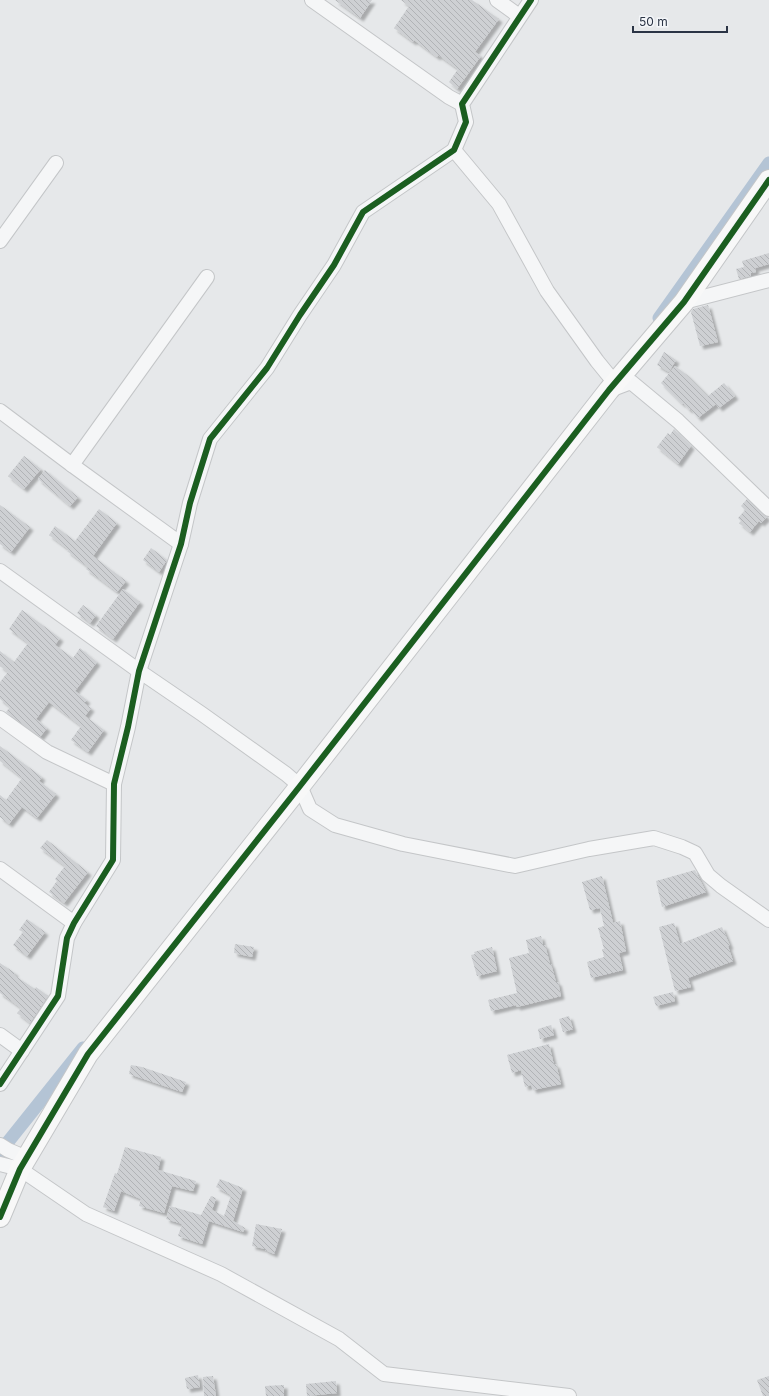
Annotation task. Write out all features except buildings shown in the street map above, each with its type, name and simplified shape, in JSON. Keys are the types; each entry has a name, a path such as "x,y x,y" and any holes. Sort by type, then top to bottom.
{"street":[{"path":"312,0 449,97 462,104"},
{"path":"497,0 519,16"},
{"path":"0,1084 58,996 67,938 74,923 114,860 114,784 128,727 139,671 181,544 190,503 210,439 267,368 300,315 334,265 363,212 454,150 466,122 462,104 531,0"},
{"path":"454,150 499,204 547,291 597,361 609,383"},
{"path":"0,241 56,163"},
{"path":"0,1218 23,1163 88,1054 293,780 609,383 684,302 769,180"},
{"path":"72,465 208,277"},
{"path":"684,302 769,280"},
{"path":"609,383 632,382 678,421 769,509"},
{"path":"0,411 181,544"},
{"path":"0,571 293,780 310,809 335,825 403,844 515,866 589,849 654,838 664,840 694,853 708,875 769,920"},
{"path":"0,718 47,752 114,784"},
{"path":"0,869 74,923"},
{"path":"0,1035 22,1051"},
{"path":"4,1148 86,1214 221,1274 339,1339 384,1374 569,1396"},
{"path":"0,1164 23,1163"}],"waterway":[{"path":"659,318 769,163"},
{"path":"0,1152 83,1048"}],"cycle path":[{"path":"0,1084 58,996 67,938 74,923 113,860 114,784 128,727 139,671 181,544 190,503 210,439 267,368 300,315 334,265 363,212 454,150 466,122 462,104 531,0"},
{"path":"0,1217 20,1169 88,1054 300,786 609,390 684,302 769,180"}]}
